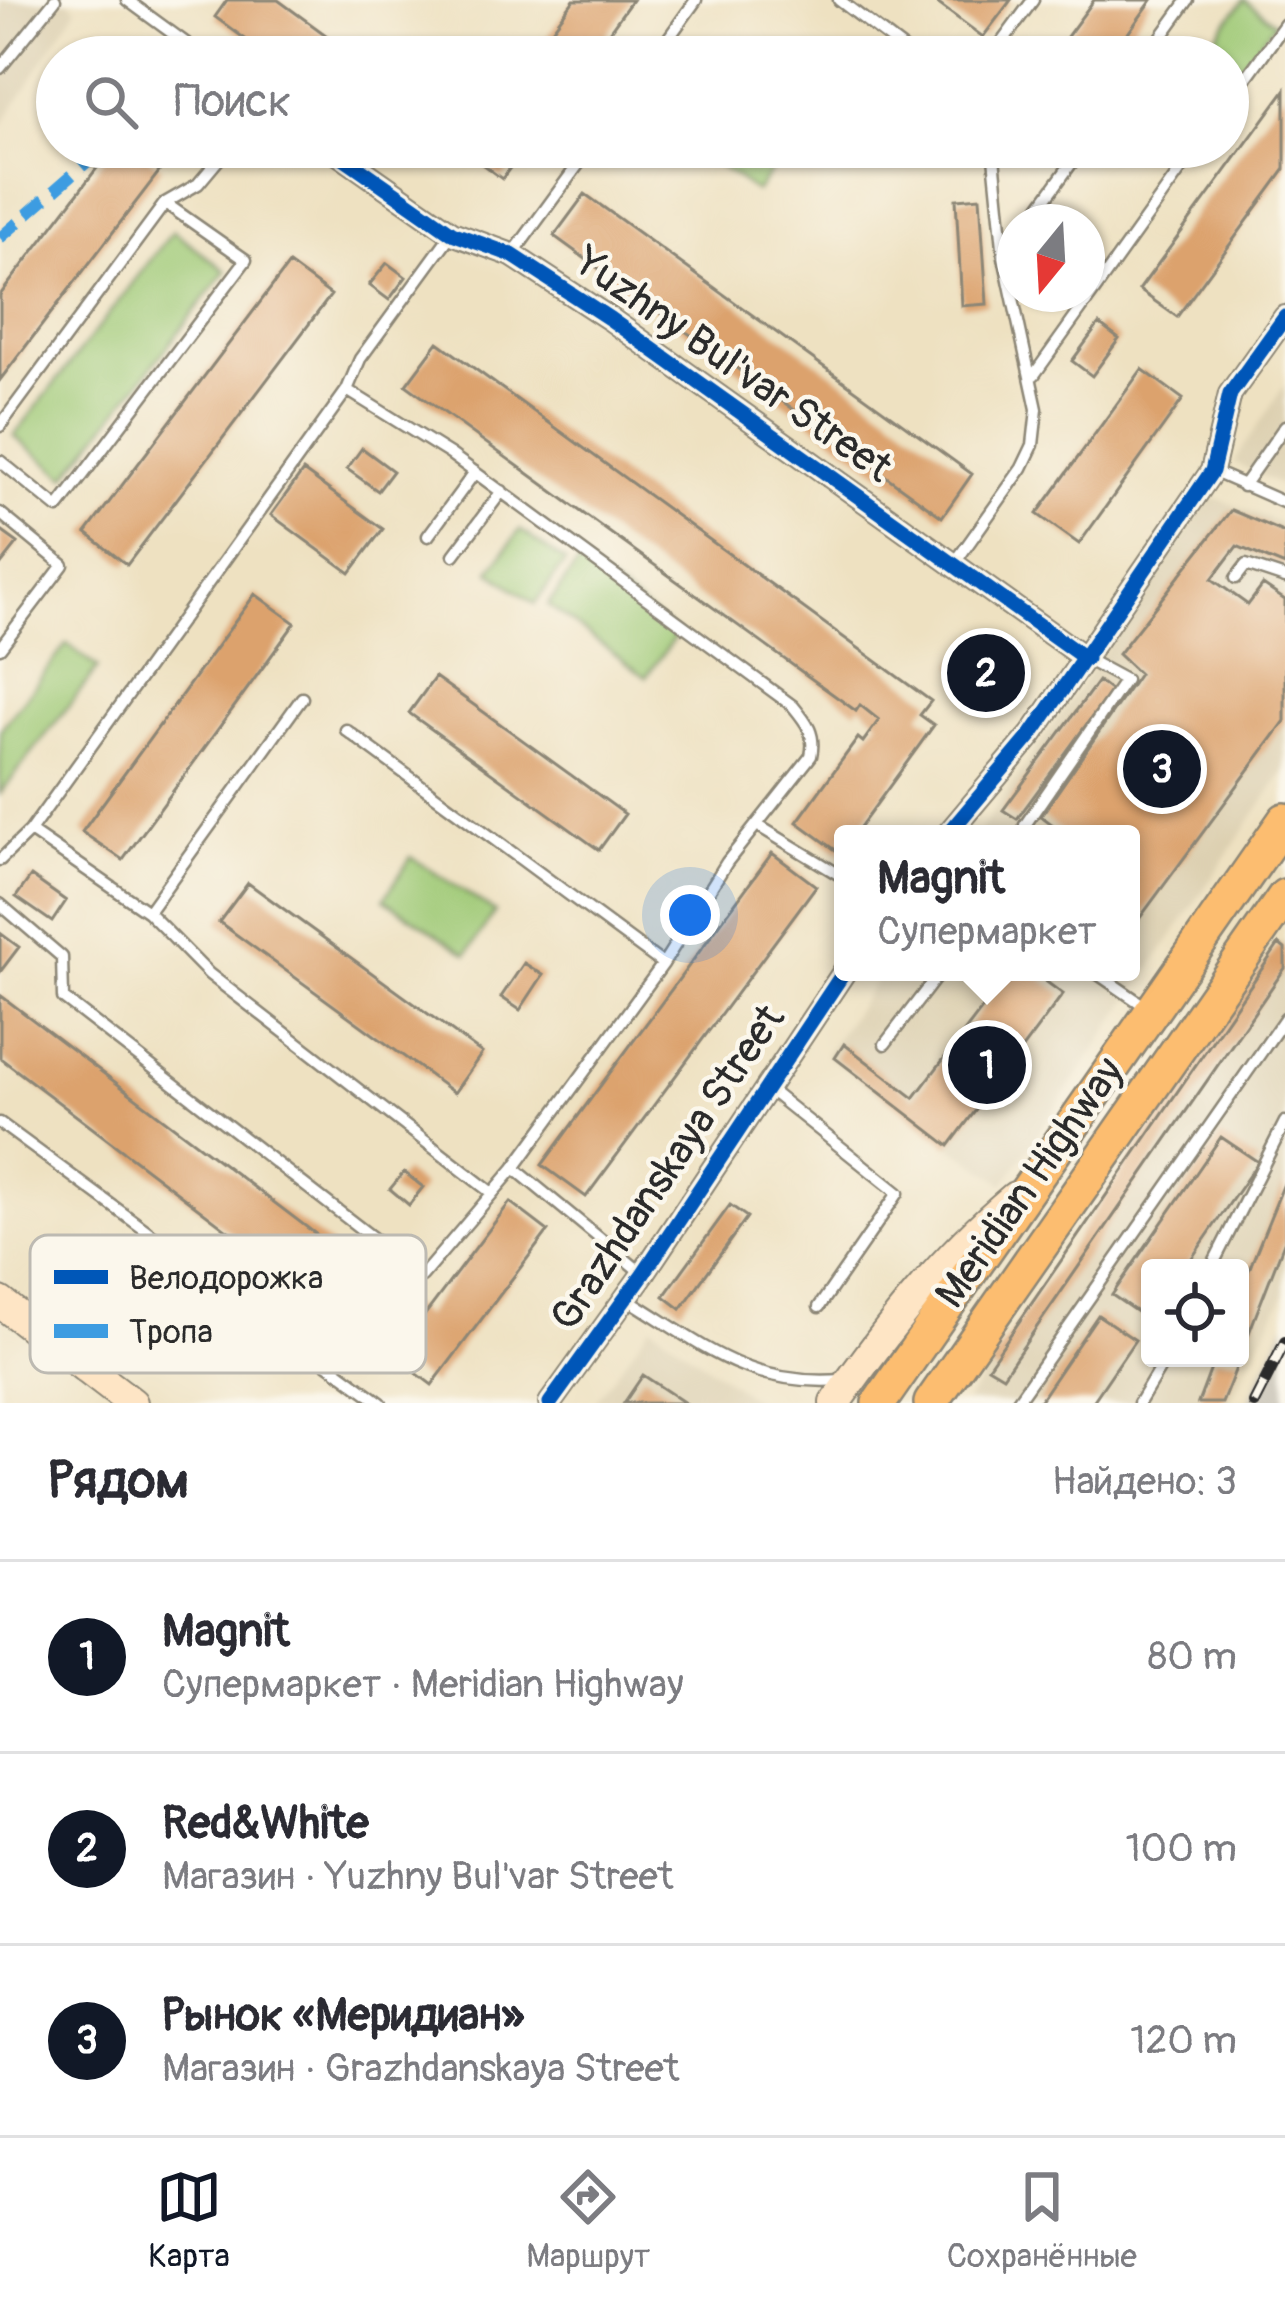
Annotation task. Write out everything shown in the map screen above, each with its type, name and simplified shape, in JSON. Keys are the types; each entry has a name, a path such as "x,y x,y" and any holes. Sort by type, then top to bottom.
{"main road":[{"name":"Meridian Highway","path":"879,1403 1285,820"},
{"name":"Meridian Highway","path":"931,1403 1285,896"}],"street":[{"name":"Yuzhny Bul'var Street","path":"358,168 452,233 512,256 610,319 1086,658"},
{"path":"955,825 1086,658 1212,471 1230,394 1285,317"},
{"name":"Grazhdanskaya Street","path":"550,1403 643,1274 838,981"},
{"path":"843,1391 965,1239 1029,1186"},
{"path":"0,1302 30,1325"},
{"path":"93,1373 132,1403"}],"lane":[{"path":"2,62 55,0"},
{"path":"127,0 176,36"},
{"path":"670,36 695,0"},
{"path":"839,0 886,36"},
{"path":"1006,36 1033,0"},
{"path":"1162,36 1187,0"},
{"path":"1249,75 1285,24"},
{"path":"0,426 165,203 198,184 211,168"},
{"path":"512,256 576,168"},
{"path":"995,168 999,204"},
{"path":"1042,204 1068,168"},
{"path":"1034,375 1182,168"},
{"path":"0,461 58,508 246,260 165,203"},
{"path":"0,860 30,830 347,389 360,359 452,233"},
{"path":"954,564 1033,446 1034,375 1018,312"},
{"path":"347,389 502,491 793,706 809,725 814,742 811,757 757,825 663,964 514,1168 426,1271"},
{"path":"1243,486 1285,426"},
{"path":"1212,471 1285,503"},
{"path":"428,536 475,472"},
{"path":"454,556 502,491"},
{"path":"0,512 63,565 0,648"},
{"path":"1236,578 1246,565 1285,578"},
{"path":"1025,825 1125,680 1086,658"},
{"path":"148,913 302,698"},
{"path":"346,730 663,964"},
{"path":"757,825 834,872"},
{"path":"30,830 148,913 209,974 492,1193"},
{"path":"0,904 62,957 63,998 369,1235"},
{"path":"885,1044 933,981"},
{"path":"1108,981 1152,1011"},
{"path":"1016,1403 1285,1018"},
{"path":"767,1088 898,1192 819,1307"},
{"path":"1216,1259 1285,1122"},
{"path":"0,1123 152,1235"},
{"path":"514,1168 643,1274"},
{"path":"626,1298 750,1373 843,1391"},
{"path":"1139,1403 1161,1367"},
{"path":"340,1373 381,1403"}],"shaded area":[{"path":"0,0 67,0 77,8 59,36 36,36 36,72 0,128"},
{"path":"1285,384 1285,488 1234,462"},
{"path":"1211,496 1285,525 1285,770 1004,1184 825,1055 876,981 1140,981 1140,825 984,825"},
{"path":"1285,938 1285,1293 1249,1364 1249,1259 1141,1259 1141,1367 1247,1367 1229,1403 965,1403"},
{"path":"1285,1323 1285,1403 1247,1403"},
{"path":"651,1325 759,1403 594,1403"}],"green space":[{"path":"1244,0 1275,23 1249,57 1249,36 1216,36"},
{"path":"722,168 773,168 756,192"},
{"path":"173,231 226,271 66,477 14,436"},
{"path":"520,530 565,562 535,604 490,571"},
{"path":"580,561 678,633 646,677 548,605"},
{"path":"67,644 98,668 0,794 0,730"},
{"path":"411,857 495,912 467,954 384,899"}],"building":[{"path":"227,0 278,0 327,36 241,36 215,17"},
{"path":"574,0 632,0 606,36 547,36"},
{"path":"933,0 1011,0 982,36"},
{"path":"1094,0 1152,0 1126,36 1067,36"},
{"path":"1285,90 1285,169 1177,317 1139,290 1228,168 1249,168 1249,139"},
{"path":"97,168 162,168 0,380 0,295"},
{"path":"487,168 510,168 502,179"},
{"path":"585,194 972,474 942,517 554,236"},
{"path":"980,197 987,304 962,306 956,199"},
{"path":"387,263 406,277 389,300 369,285"},
{"path":"289,264 331,295 127,565 86,533"},
{"path":"1099,324 1119,339 1092,376 1072,361"},
{"path":"438,342 931,701 920,715 934,725 862,825 834,825 834,849 797,822 858,738 863,742 879,720 860,705 856,711 406,385"},
{"path":"1142,369 1183,399 1079,544 1037,514"},
{"path":"362,448 393,471 378,491 347,469"},
{"path":"303,471 383,529 350,573 271,515"},
{"path":"1231,510 1285,533 1285,566 1237,546 1212,579 1248,605 1263,585 1285,600 1285,721 1140,918 1140,825 1053,825 1041,816 1139,674 1118,654"},
{"path":"0,530 18,543 0,566"},
{"path":"255,594 295,623 123,860 82,832"},
{"path":"975,635 1010,662 1012,670 996,692 988,693 953,665"},
{"path":"435,677 625,814 599,850 409,713"},
{"path":"1098,681 1111,691 1017,819 1003,810"},
{"path":"772,853 816,886 586,1197 542,1165"},
{"path":"31,876 66,901 52,922 16,897"},
{"path":"248,883 482,1053 454,1093 219,922"},
{"path":"0,933 19,947 0,972"},
{"path":"1279,944 1285,949 1285,968 1003,1376 988,1367"},
{"path":"524,963 543,975 520,1010 501,997"},
{"path":"1003,981 1045,981 1063,994 949,1146 835,1058 844,1044 914,1098"},
{"path":"0,995 317,1235 234,1235 0,1058"},
{"path":"1221,1137 1258,1162 1191,1259 1141,1259 1141,1315 1112,1295"},
{"path":"404,1172 423,1187 409,1205 390,1189"},
{"path":"1285,1181 1285,1240 1249,1333 1249,1270"},
{"path":"510,1202 548,1231 432,1385 416,1373 426,1373 426,1313"},
{"path":"730,1205 747,1217 681,1309 664,1296"},
{"path":"1098,1315 1135,1340 1092,1403 1038,1403"},
{"path":"1212,1367 1236,1367 1222,1403 1198,1403"},
{"path":"643,1375 685,1403 624,1403"}],"railway":[{"path":"1254,1403 1285,1342"}],"marked path":[{"path":"0,238 80,168"}],"cycle path":[{"path":"359,168 452,233 512,255 610,319 1086,659"},
{"path":"956,825 1032,734 1212,471 1230,394 1285,317"},
{"path":"550,1403 643,1274 838,981"}],"place":[{"name":"Red&White","path":"986,673"},
{"name":"Рынок «Меридиан»","path":"1162,769"},
{"name":"Magnit","path":"987,1065"}]}
